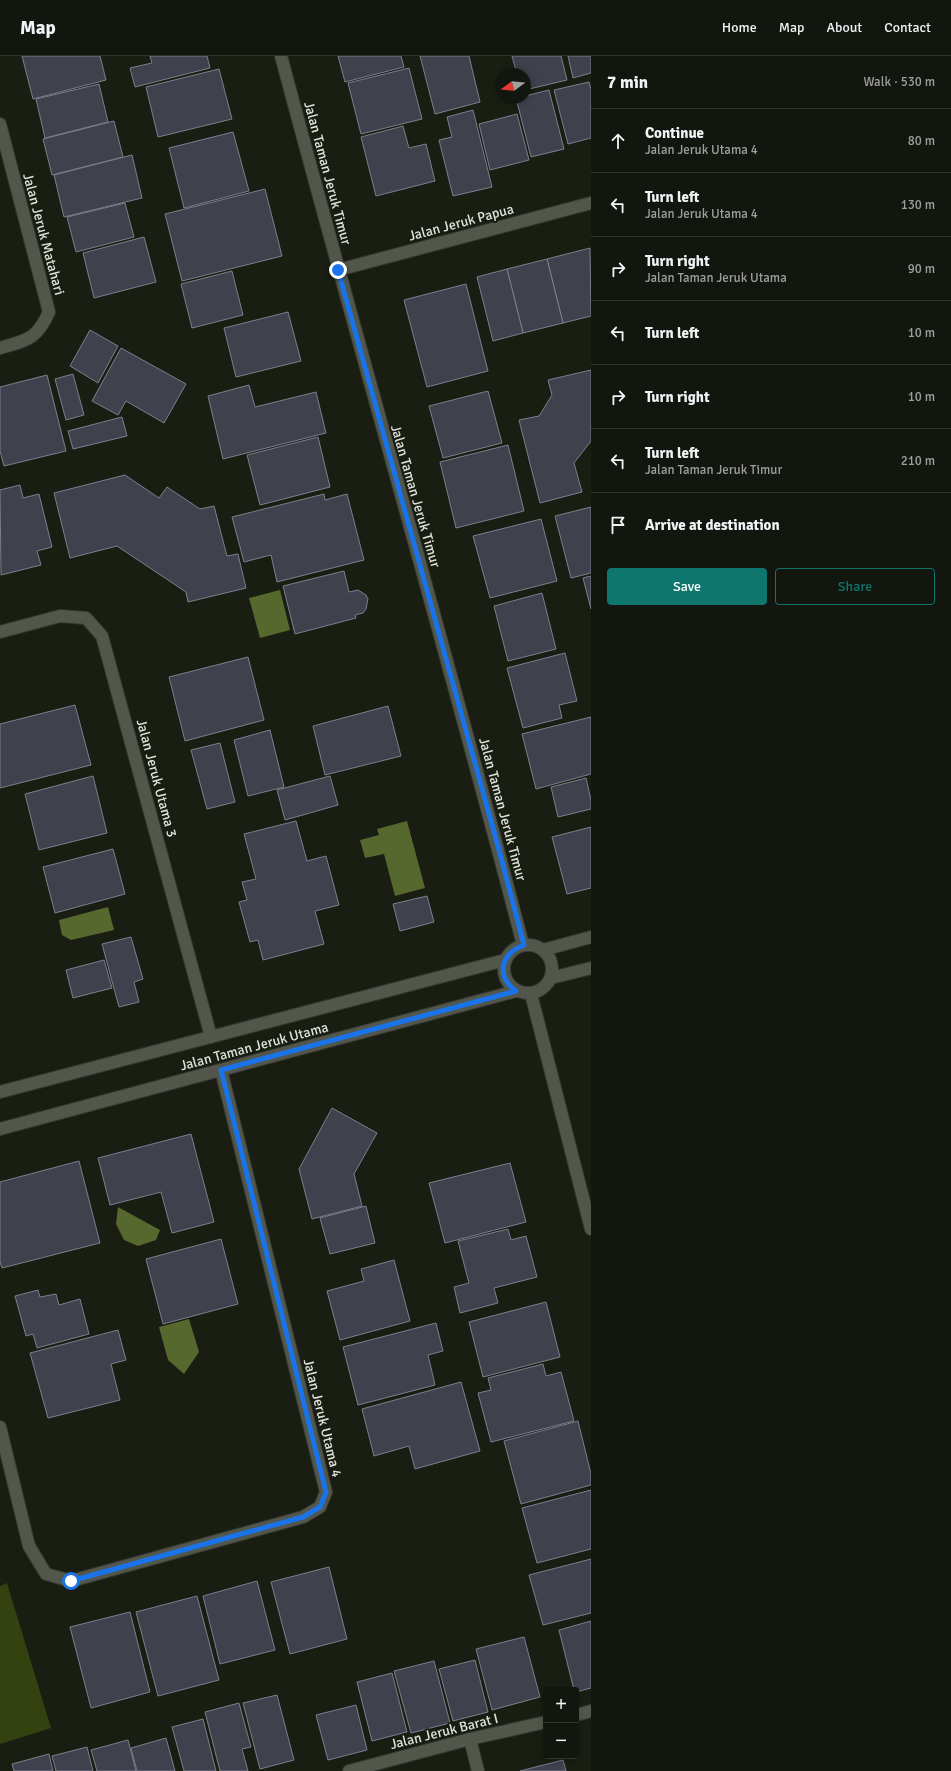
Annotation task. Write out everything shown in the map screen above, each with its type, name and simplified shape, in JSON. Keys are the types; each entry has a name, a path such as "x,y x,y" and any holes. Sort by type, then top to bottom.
{"street":[{"name":"Jalan Taman Jeruk Timur","path":"281,56 338,270 498,846 524,945"},
{"name":"Jalan Jeruk Matahari","path":"0,124 49,312 42,328 26,340 0,348"},
{"name":"Jalan Jeruk Papua","path":"338,270 591,203"},
{"name":"Jalan Jeruk Utama 3","path":"0,632 60,616 86,618 102,636 211,1037"},
{"path":"543,950 591,937"},
{"path":"524,945 534,945 543,950 550,958 552,968 551,978 546,986 531,994 516,991 509,986 503,969 505,960 509,953 524,945"},
{"name":"Jalan Taman Jeruk Utama","path":"0,1092 505,960"},
{"path":"551,978 591,968"},
{"name":"Jalan Taman Jeruk Utama","path":"0,1129 516,991"},
{"path":"531,994 591,1228"},
{"name":"Jalan Jeruk Utama 4","path":"0,1427 29,1546 46,1574 71,1581 303,1517 320,1507 326,1492 221,1070"},
{"path":"579,1714 591,1711"},
{"name":"Jalan Jeruk Barat I","path":"349,1771 470,1739 543,1723"},
{"path":"470,1739 478,1771"}],"shaded area":[{"path":"280,590 290,630 260,638 249,598"},
{"path":"407,821 425,888 395,896 384,854 365,858 360,840 379,835 377,829"},
{"path":"108,907 114,930 71,940 62,935 59,920"},
{"path":"118,1207 160,1230 156,1240 138,1246 124,1240 116,1224"},
{"path":"189,1319 199,1352 184,1374 168,1360 159,1327"},
{"path":"7,1583 51,1728 0,1744 0,1586"}],"building":[{"path":"22,56 100,56 106,80 33,99"},
{"path":"150,56 207,56 210,68 135,87 130,68 152,63"},
{"path":"338,56 401,56 404,67 345,82"},
{"path":"420,56 469,56 480,102 435,114"},
{"path":"512,56 561,56 567,80 531,89 531,68 515,68"},
{"path":"568,56 591,56 591,73 573,78"},
{"path":"409,68 422,119 361,134 348,83"},
{"path":"219,69 232,119 158,137 146,87"},
{"path":"589,82 591,89 591,138 568,144 554,90"},
{"path":"99,84 108,122 45,138 36,99"},
{"path":"549,90 564,149 531,157 518,104 531,104 531,94"},
{"path":"473,110 492,187 453,196 439,140 452,137 447,117"},
{"path":"517,114 529,160 490,170 479,124"},
{"path":"114,121 123,157 52,175 43,139"},
{"path":"403,126 409,148 426,144 435,181 376,196 361,137"},
{"path":"233,132 249,191 184,208 169,148"},
{"path":"132,155 142,198 64,217 54,175"},
{"path":"265,189 282,256 182,281 165,214"},
{"path":"125,203 134,237 76,252 67,217"},
{"path":"144,237 156,282 94,298 83,253"},
{"path":"590,248 591,316 563,323 547,259"},
{"path":"547,259 563,323 523,333 507,269"},
{"path":"507,269 523,333 493,341 477,277"},
{"path":"232,271 243,315 192,328 181,284"},
{"path":"466,284 488,371 427,387 404,300"},
{"path":"288,312 301,361 236,377 224,328"},
{"path":"90,330 118,346 98,383 70,366"},
{"path":"121,348 186,384 164,423 126,401 118,415 92,401"},
{"path":"591,370 591,441 574,463 582,492 540,503 519,420 539,416 552,395 548,380"},
{"path":"73,374 84,415 66,420 55,379"},
{"path":"47,375 66,451 4,466 0,451 0,387"},
{"path":"249,385 255,407 316,392 326,433 223,459 208,396"},
{"path":"488,391 502,443 443,458 429,406"},
{"path":"122,417 127,436 73,449 68,431"},
{"path":"318,437 330,487 260,505 247,455"},
{"path":"508,445 524,511 456,528 440,462"},
{"path":"125,475 159,498 167,487 200,509 214,506 227,556 238,554 246,588 188,602 186,592 117,546 70,558 54,493"},
{"path":"20,485 23,498 39,494 52,547 37,551 41,565 1,575 0,490"},
{"path":"324,494 325,500 347,494 364,560 277,582 271,555 244,562 232,517"},
{"path":"591,507 591,573 571,578 555,516"},
{"path":"541,519 557,581 490,598 473,536"},
{"path":"344,571 349,592 358,590 366,595 368,599 366,609 363,613 355,615 356,618 295,634 283,586"},
{"path":"591,576 591,609 583,578"},
{"path":"542,593 556,649 508,661 494,606"},
{"path":"565,653 577,701 559,705 562,718 523,728 507,668"},
{"path":"248,657 264,720 185,741 169,677"},
{"path":"75,705 91,765 0,788 0,724"},
{"path":"388,706 401,756 325,775 313,726"},
{"path":"591,717 591,774 536,789 522,734"},
{"path":"270,730 284,787 248,796 234,740"},
{"path":"220,743 235,802 207,809 191,750"},
{"path":"93,776 107,833 39,850 25,794"},
{"path":"330,776 338,805 285,820 277,790"},
{"path":"586,778 591,800 591,809 558,817 551,787"},
{"path":"296,821 307,861 326,856 339,905 315,911 324,944 263,960 258,940 250,942 239,902 247,900 242,882 256,879 244,834"},
{"path":"591,827 591,888 567,894 552,837"},
{"path":"113,849 125,894 55,913 43,867"},
{"path":"427,896 434,922 400,931 393,904"},
{"path":"131,937 143,979 134,982 139,1002 119,1007 102,944"},
{"path":"104,960 112,988 73,998 66,970"},
{"path":"332,1108 377,1133 354,1174 362,1206 312,1219 299,1169"},
{"path":"191,1134 214,1222 172,1233 161,1192 110,1205 98,1158"},
{"path":"79,1161 100,1243 2,1268 0,1262 0,1182"},
{"path":"510,1163 526,1222 445,1243 429,1183"},
{"path":"366,1206 375,1243 330,1254 320,1218"},
{"path":"508,1229 511,1240 526,1236 537,1277 494,1288 498,1303 460,1313 454,1287 469,1283 458,1241"},
{"path":"221,1239 238,1304 163,1324 146,1259"},
{"path":"394,1260 410,1321 340,1340 327,1291 364,1281 361,1269"},
{"path":"38,1290 40,1297 56,1294 59,1305 80,1299 89,1334 37,1348 33,1334 26,1336 15,1296"},
{"path":"546,1302 560,1357 483,1377 469,1322"},
{"path":"436,1323 443,1351 428,1355 435,1385 358,1405 343,1347"},
{"path":"118,1330 126,1360 111,1364 120,1400 48,1418 30,1353"},
{"path":"543,1364 546,1376 561,1372 574,1421 491,1442 478,1393 491,1390 488,1378"},
{"path":"461,1382 480,1451 415,1469 409,1446 374,1456 362,1409"},
{"path":"578,1421 591,1474 591,1485 521,1504 504,1441"},
{"path":"591,1490 591,1549 537,1563 522,1508"},
{"path":"591,1559 591,1613 543,1625 529,1575"},
{"path":"329,1567 347,1639 290,1654 271,1582"},
{"path":"257,1581 275,1650 220,1664 203,1596"},
{"path":"197,1596 219,1680 158,1696 136,1612"},
{"path":"130,1612 150,1692 91,1708 70,1627"},
{"path":"591,1621 591,1688 579,1691 579,1687 573,1687 559,1630"},
{"path":"524,1637 540,1697 492,1710 476,1649"},
{"path":"475,1660 488,1712 453,1721 439,1669"},
{"path":"434,1661 450,1723 411,1733 394,1671"},
{"path":"392,1673 407,1732 372,1741 357,1682"},
{"path":"277,1695 294,1760 260,1769 243,1703"},
{"path":"239,1703 251,1747 242,1749 248,1771 220,1771 205,1712"},
{"path":"356,1705 367,1750 328,1760 316,1715"},
{"path":"203,1719 216,1771 184,1771 172,1727"},
{"path":"166,1738 175,1771 137,1771 131,1748"},
{"path":"128,1740 136,1771 97,1771 91,1750"},
{"path":"87,1747 93,1771 56,1771 52,1756"},
{"path":"49,1754 53,1771 14,1771 12,1764"},
{"path":"563,1760 566,1771 520,1771"}],"route":[{"path":"71,1581 303,1517 320,1507 326,1492 221,1070 516,991 509,986 503,969 505,960 509,953 524,945 498,846 338,270"}]}
